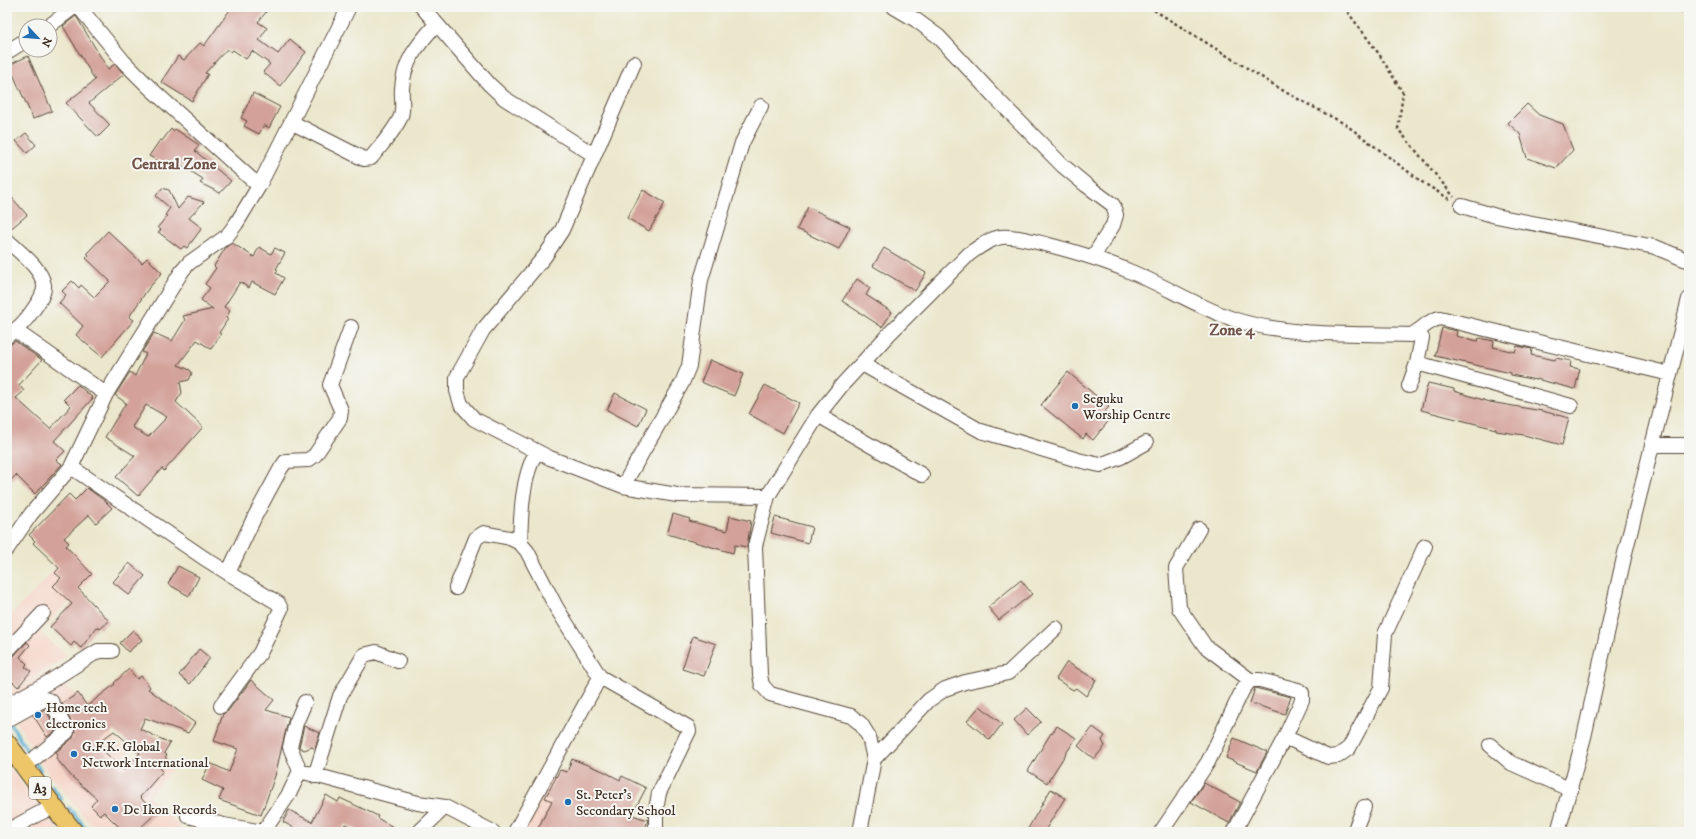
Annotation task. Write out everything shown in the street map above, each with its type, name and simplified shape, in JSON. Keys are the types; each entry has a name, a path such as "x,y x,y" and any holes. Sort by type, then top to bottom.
{"main road":[{"name":"A3","path":"7,743 54,808 74,832"}],"street":[{"path":"58,19 74,7"},
{"path":"79,7 124,62 149,87 259,186"},
{"path":"7,549 31,514 71,466 106,394 182,271 190,263 227,236 259,186 349,7"},
{"path":"422,7 489,84 504,98 594,155"},
{"path":"894,7 940,37 995,97 1062,165 1115,208 1116,215 1113,224 1093,257"},
{"path":"291,122 364,159 370,158 398,123 402,113 404,72 415,48 436,24"},
{"path":"7,52 18,45"},
{"path":"634,63 562,230 545,256 483,330 457,377 456,392 461,404 474,419 536,452 584,472 624,486 677,495 768,496"},
{"path":"624,486 682,383 689,366 701,280 705,265 737,157 742,143 761,106"},
{"path":"1462,206 1496,216 1655,247 1689,261"},
{"path":"860,832 874,759 869,737 860,724 851,716 770,694 762,686 760,675 755,546 768,496 818,415 842,385 862,364 969,254 984,243 1001,237 1030,240 1093,257 1130,271 1200,306 1237,320 1270,328 1299,332 1411,335 1433,320 1440,318 1670,374"},
{"path":"7,240 35,266 44,286 40,299 27,318 11,333 106,394"},
{"path":"1558,832 1570,790 1652,445 1689,299"},
{"path":"228,573 254,518 286,461 308,460 315,455 340,418 341,410 330,384 351,327"},
{"path":"1409,386 1417,363 1422,338 1417,332"},
{"path":"1417,363 1571,406"},
{"path":"862,364 981,431 1078,460 1100,465 1121,457 1146,443"},
{"path":"818,415 922,475"},
{"path":"1652,445 1689,445"},
{"path":"520,543 524,496 531,462 536,452"},
{"path":"71,466 204,558 278,603 281,609 260,653 221,706"},
{"path":"1199,529 1176,568 1179,608 1205,646 1250,680 1260,680 1298,690 1302,693 1302,700 1285,737 1234,832"},
{"path":"456,588 476,538 484,533 510,538 520,543 527,551 556,607 600,676 688,727 689,731 659,793 656,810 656,832"},
{"path":"1285,737 1328,757 1338,756 1349,748 1381,688 1385,634 1425,546"},
{"path":"7,650 43,613"},
{"path":"874,759 929,700 945,689 964,682 1008,673 1056,628"},
{"path":"7,705 49,682 98,651 112,651"},
{"path":"315,776 340,696 364,655 376,652 398,661"},
{"path":"515,832 600,676"},
{"path":"1161,832 1208,762 1242,691 1250,680"},
{"path":"7,720 45,699 48,699 51,701 67,730 67,732 24,767"},
{"path":"188,816 224,825 263,832 289,794 300,771 290,747 305,702"},
{"path":"1490,745 1511,763 1570,790"},
{"path":"300,771 418,803 445,807 493,832"},
{"path":"419,832 445,807"},
{"path":"1354,832 1364,807"},
{"path":"7,830 38,814 54,808"}],"path":[{"path":"1150,7 1287,93 1345,124 1422,182 1462,206"},
{"path":"1344,7 1379,54 1403,94 1398,129 1462,206"},
{"path":"1675,7 1689,16"}],"shaded area":[{"path":"74,550 96,574 39,632 67,656 9,694 53,670 110,734 136,757 144,749 171,770 149,796 185,832 97,832 40,763 7,705 7,619"},
{"path":"7,764 40,808 7,826"},
{"name":"St. Peter's Secondary School","path":"551,775 600,801 587,832 520,832"},
{"path":"46,814 60,832 11,832"}],"building":[{"path":"232,7 270,7 258,22 267,28 259,40 278,54 290,39 306,52 280,86 263,72 270,64 252,51 246,59 233,50 231,52 227,49 205,73 208,74 192,101 161,82 178,56 184,60 200,43 204,46"},
{"path":"76,16 108,69 115,64 124,74 89,103 110,125 98,137 66,103 95,80 63,26"},
{"path":"24,58 29,58 52,111 33,119 9,65"},
{"path":"253,93 280,107 269,128 264,125 259,134 244,126 247,121 241,118"},
{"path":"1527,104 1539,115 1563,124 1573,150 1556,168 1527,158 1520,134 1508,123"},
{"path":"171,129 173,131 175,129 199,145 195,151 231,181 220,193 200,183 203,179 181,165 177,171 149,156 160,140 162,141"},
{"path":"26,133 36,145 27,153 16,141"},
{"path":"162,188 169,190 178,209 188,197 204,202 189,218 202,228 187,248 184,246 181,249 158,232 161,230 158,227 167,216 165,215 170,208 156,196"},
{"path":"643,190 665,203 649,231 627,218"},
{"path":"7,192 27,215 7,232"},
{"path":"808,207 850,227 839,249 797,229"},
{"path":"108,231 142,263 147,258 162,273 148,289 129,317 134,320 102,357 76,335 83,326 59,303 66,295 62,291 72,281 79,288 81,285 94,297 110,281 86,258 89,255 87,253"},
{"path":"232,243 254,257 259,247 271,254 275,248 285,253 276,269 278,270 276,273 284,278 275,294 252,282 249,288 240,282 224,307 230,311 226,318 228,319 219,333 221,334 211,349 197,340 178,365 190,370 192,373 189,380 180,382 182,393 176,402 203,427 164,471 162,468 138,496 116,477 135,456 105,437 126,403 115,395 130,372 135,376 146,354 142,352 154,333 172,341 185,320 183,316 213,309 201,300 210,288 205,284 216,268 214,266 226,247","holes":["146,405 167,417 148,437 132,427"]},
{"path":"884,248 926,273 915,291 873,266"},
{"path":"857,279 870,288 866,295 892,312 882,327 842,301"},
{"path":"1442,328 1457,331 1456,336 1478,341 1479,338 1494,341 1493,347 1515,352 1517,346 1532,349 1531,355 1555,360 1556,358 1571,361 1570,367 1580,369 1575,389 1435,356"},
{"path":"15,341 42,360 19,385 24,391 16,398 50,429 71,406 64,399 78,385 93,398 54,441 65,451 56,460 62,464 35,494 16,475 7,484 7,347"},
{"path":"710,360 743,374 734,396 701,382"},
{"name":"Seguku Worship Centre","path":"1068,372 1109,407 1104,412 1111,418 1093,440 1086,434 1083,439 1041,405"},
{"path":"1428,383 1454,389 1454,391 1490,402 1542,411 1569,418 1562,445 1524,435 1496,431 1496,429 1421,410"},
{"path":"765,385 799,403 783,433 749,414"},
{"path":"615,393 646,409 638,426 607,410"},
{"path":"87,488 112,508 96,523 89,515 64,538 69,543 66,546 92,574 78,588 109,621 100,629 97,627 81,648 74,642 71,646 50,627 72,604 53,586 61,578 55,573 59,568 33,543 35,541 29,535 69,494 75,500"},
{"path":"673,514 690,519 689,521 727,531 730,516 751,521 747,547 735,545 733,553 667,534"},
{"path":"775,517 812,527 808,543 771,533"},
{"path":"129,563 145,576 129,595 113,582"},
{"path":"178,566 199,577 189,596 168,584"},
{"path":"1021,580 1032,594 999,620 988,607"},
{"path":"133,630 142,640 128,652 120,643"},
{"path":"693,636 716,644 704,676 682,669"},
{"path":"27,642 30,645 20,657 27,664 25,667 31,671 18,687 7,676 7,659 13,657"},
{"path":"199,649 210,658 190,684 179,675"},
{"path":"1067,662 1096,680 1086,696 1076,688 1073,690 1056,679"},
{"path":"129,669 137,679 141,676 150,687 148,689 195,723 188,733 145,718 140,729 170,743 164,753 167,755 165,757 167,759 160,768 163,771 140,797 155,814 136,832 124,832 104,812 100,815 91,806 97,799 71,776 56,758 58,755 56,752 73,738 75,732 62,704 78,693 87,706 115,684 114,683","holes":["114,731 140,753 124,770 96,744"]},
{"path":"251,680 274,700 266,710 289,717 275,776 261,815 219,800 223,790 202,780 210,763 229,772 238,749 214,741 223,714 228,711"},
{"path":"1255,688 1291,697 1285,714 1250,703"},
{"path":"980,706 1002,724 990,740 967,721"},
{"path":"1027,708 1041,722 1027,735 1014,720"},
{"path":"45,709 57,730 47,737 33,715"},
{"path":"304,726 320,733 315,749 312,747 304,750 299,747"},
{"path":"1057,726 1076,738 1047,783 1028,771 1051,733 1052,734"},
{"path":"1093,727 1105,736 1102,740 1105,746 1094,759 1078,746"},
{"path":"1234,738 1267,752 1257,771 1226,758"},
{"path":"572,759 603,771 620,780 622,776 646,788 632,815 648,820 644,832 536,832 552,801 545,798 560,770 567,772"},
{"path":"1204,783 1240,802 1229,823 1191,802"},
{"path":"1051,789 1065,798 1044,832 1026,832"},
{"path":"326,795 338,802 340,798 378,816 377,818 402,832 361,832 345,824 341,832 302,832 283,822 289,810 312,822"}],"waterway":[{"path":"9,721 26,749"},
{"path":"34,761 40,770"},
{"path":"52,786 61,799"},
{"path":"69,808 89,832"}],"place":[{"name":"Seguku Worship Centre","path":"1075,406"},
{"name":"Home tech electronics","path":"38,715"},
{"name":"G.F.K. Global Network International","path":"74,754"},
{"name":"St. Peter's Secondary School","path":"568,802"},
{"name":"De Ikon Records","path":"115,809"}],"district":[{"name":"Central Zone","path":"174,163"},
{"name":"Zone 4","path":"1232,329"}]}
